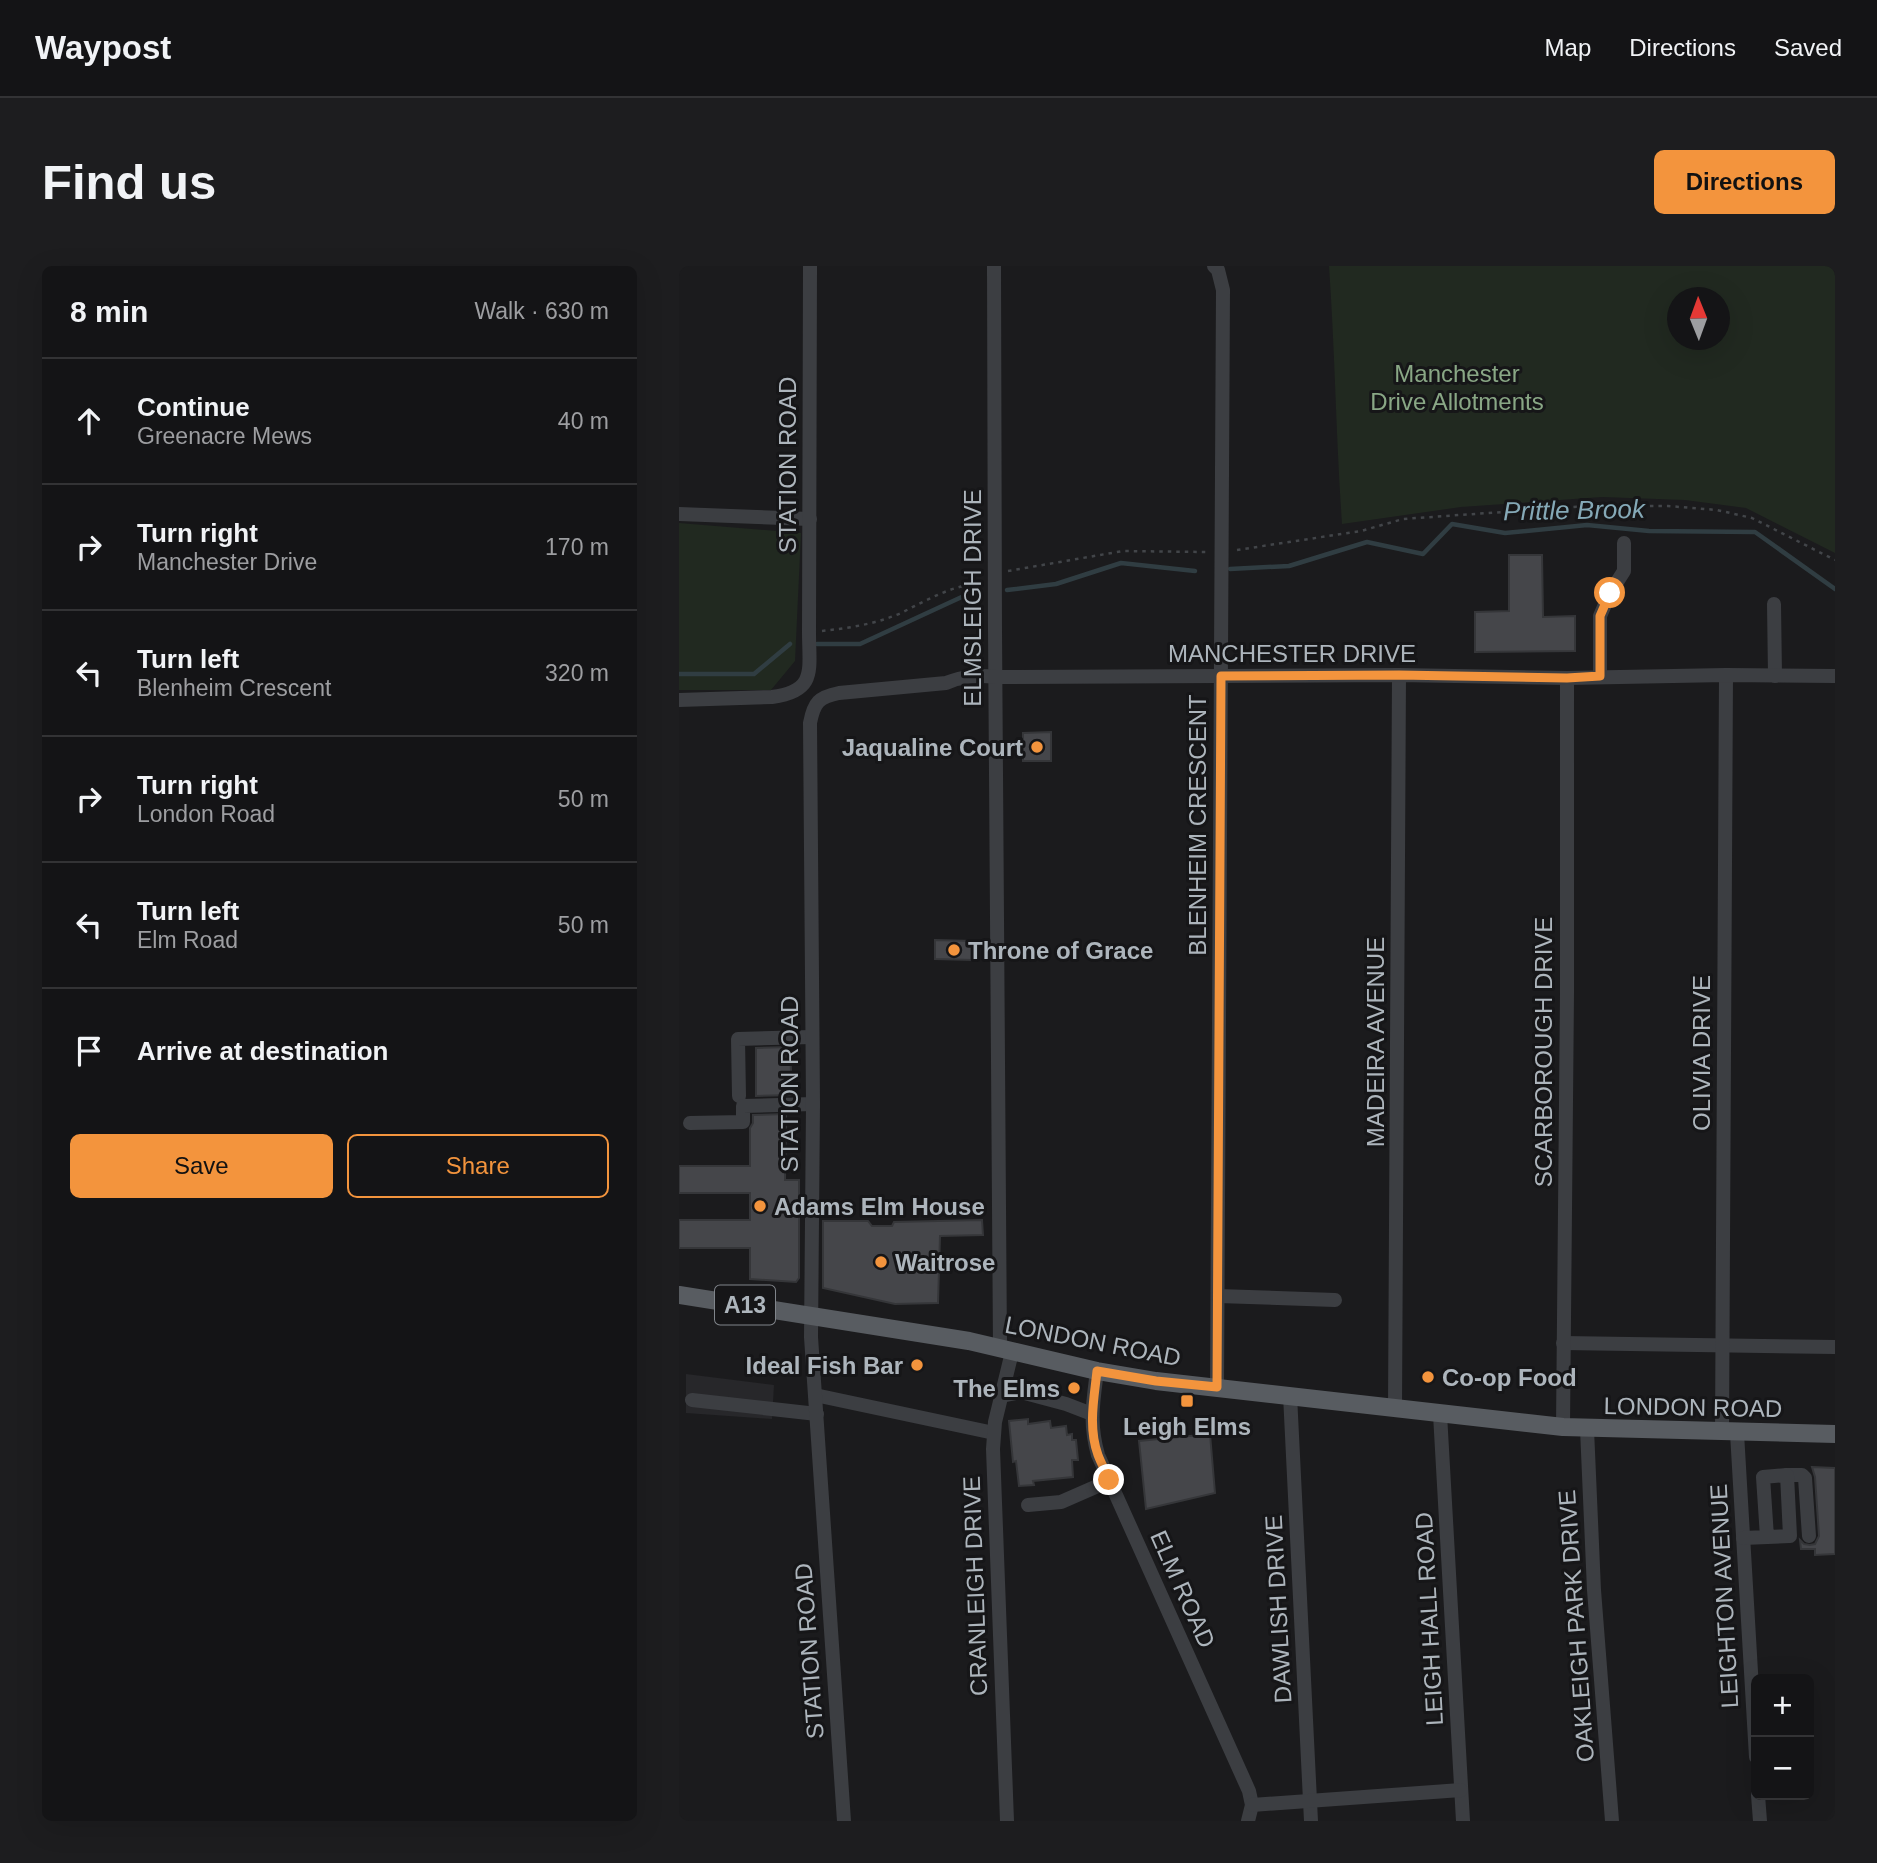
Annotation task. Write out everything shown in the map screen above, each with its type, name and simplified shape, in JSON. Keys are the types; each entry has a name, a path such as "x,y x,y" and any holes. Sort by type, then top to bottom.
{"main road":[{"name":"LONDON ROAD","path":"679,1295 969,1341 1097,1371 1156,1381 1587,1429 1835,1434"}],"street":[{"name":"STATION ROAD","path":"679,700 787,695 801,689 808,680 810,266"},
{"name":"ELMSLEIGH DRIVE","path":"994,266 996,677 1006,1350"},
{"name":"BLENHEIM CRESCENT","path":"1217,267 1223,290 1217,1387"},
{"path":"679,514 810,519"},
{"path":"1600,676 1600,616 1624,571 1624,543"},
{"path":"1774,604 1775,676"},
{"name":"MANCHESTER DRIVE","path":"810,723 818,701 827,695 946,683 962,677 980,675 1399,675 1567,678 1726,674 1835,676"},
{"name":"OLIVIA DRIVE","path":"1726,674 1723,1345 1729,1433"},
{"name":"MADEIRA AVENUE","path":"1395,1409 1399,675"},
{"name":"SCARBOROUGH DRIVE","path":"1563,1427 1567,678"},
{"name":"STATION ROAD","path":"810,723 813,1104 811,1315 844,1821"},
{"path":"739,1096 738,1039 812,1037"},
{"path":"690,1123 743,1122 743,1106 813,1104"},
{"path":"1218,1296 1335,1300"},
{"path":"1563,1343 1835,1347"},
{"name":"CRANLEIGH DRIVE","path":"1006,1350 993,1449 1007,1821"},
{"name":"ELM ROAD","path":"1097,1371 1091,1414 1098,1455 1249,1791 1252,1805"},
{"path":"1001,1395 1021,1392 1091,1414"},
{"path":"815,1395 994,1433"},
{"name":"DAWLISH DRIVE","path":"1290,1395 1311,1821"},
{"path":"692,1400 817,1415"},
{"name":"LEIGH HALL ROAD","path":"1440,1414 1463,1821"},
{"name":"OAKLEIGH PARK DRIVE","path":"1587,1429 1594,1590 1612,1821"},
{"name":"LEIGHTON AVENUE","path":"1729,1433 1743,1538 1755,1737"},
{"path":"1743,1538 1790,1536 1787,1475"},
{"path":"1767,1537 1763,1476 1787,1475 1802,1475 1805,1478 1809,1536"},
{"path":"1028,1505 1061,1502 1109,1480"},
{"path":"1248,1821 1252,1805 1461,1790"},
{"path":"1759,1800 1760,1821"}],"path":[{"path":"1008,570 1123,551 1220,553 1361,531 1403,519 1588,506 1668,506 1717,510 1752,518 1835,560"},
{"path":"810,632 852,628 898,614 941,592 975,584 995,583"}],"shaded area":[{"path":"686,1374 774,1385 772,1419 686,1413"}],"green space":[{"name":"Manchester Drive Allotments","path":"1329,266 1835,266 1835,553 1746,508 1685,500 1602,497 1461,507 1342,524"},
{"path":"679,523 801,533 795,661 771,690 679,690"}],"building":[{"path":"1509,555 1542,555 1543,617 1575,616 1575,651 1475,652 1475,612 1509,611"},
{"name":"Jaqualine Court","path":"1051,732 1051,761 1023,761 1023,733"},
{"name":"Throne of Grace","path":"935,940 973,941 973,960 935,959"},
{"path":"790,1047 792,1095 756,1096 756,1048"},
{"name":"Adams Elm House","path":"786,1114 785,1180 799,1180 799,1278 796,1282 750,1279 750,1248 679,1248 679,1220 750,1220 750,1193 679,1193 679,1166 750,1166 750,1128 753,1115"},
{"name":"Waitrose","path":"982,1220 983,1235 940,1236 938,1303 895,1304 823,1288 823,1221 868,1221 872,1226 892,1226 894,1222"},
{"path":"1028,1419 1028,1424 1050,1421 1051,1428 1066,1426 1067,1435 1072,1434 1072,1440 1076,1440 1078,1460 1072,1460 1073,1477 1033,1481 1034,1485 1019,1486 1016,1461 1013,1462 1009,1421"},
{"path":"1210,1434 1215,1493 1146,1509 1139,1441"},
{"path":"1812,1467 1835,1468 1835,1554 1815,1555 1815,1549 1801,1549 1800,1540 1804,1544 1815,1544 1819,1536"}],"waterway":[{"name":"Prittle Brook","path":"1230,569 1289,566 1367,542 1423,554 1452,524 1505,533 1587,525 1649,531 1755,532 1835,589"},
{"name":"Prittle Brook","path":"1007,590 1056,584 1121,563 1195,571"},
{"name":"Prittle Brook","path":"817,644 860,644 966,595"},
{"name":"Prittle Brook","path":"679,674 754,674 790,644"}],"place":[{"name":"Jaqualine Court","path":"1037,747"},
{"name":"Throne of Grace","path":"954,950"},
{"name":"Adams Elm House","path":"760,1206"},
{"name":"Waitrose","path":"881,1262"},
{"name":"Ideal Fish Bar","path":"917,1365"},
{"name":"Co-op Food","path":"1428,1377"},
{"name":"The Elms","path":"1074,1388"},
{"name":"Leigh Elms","path":"1187,1401"}],"route":[{"path":"1109,1480 1093,1435 1091,1414 1097,1371 1156,1381 1217,1387 1221,676 1600,676 1600,616 1610,593"}]}
